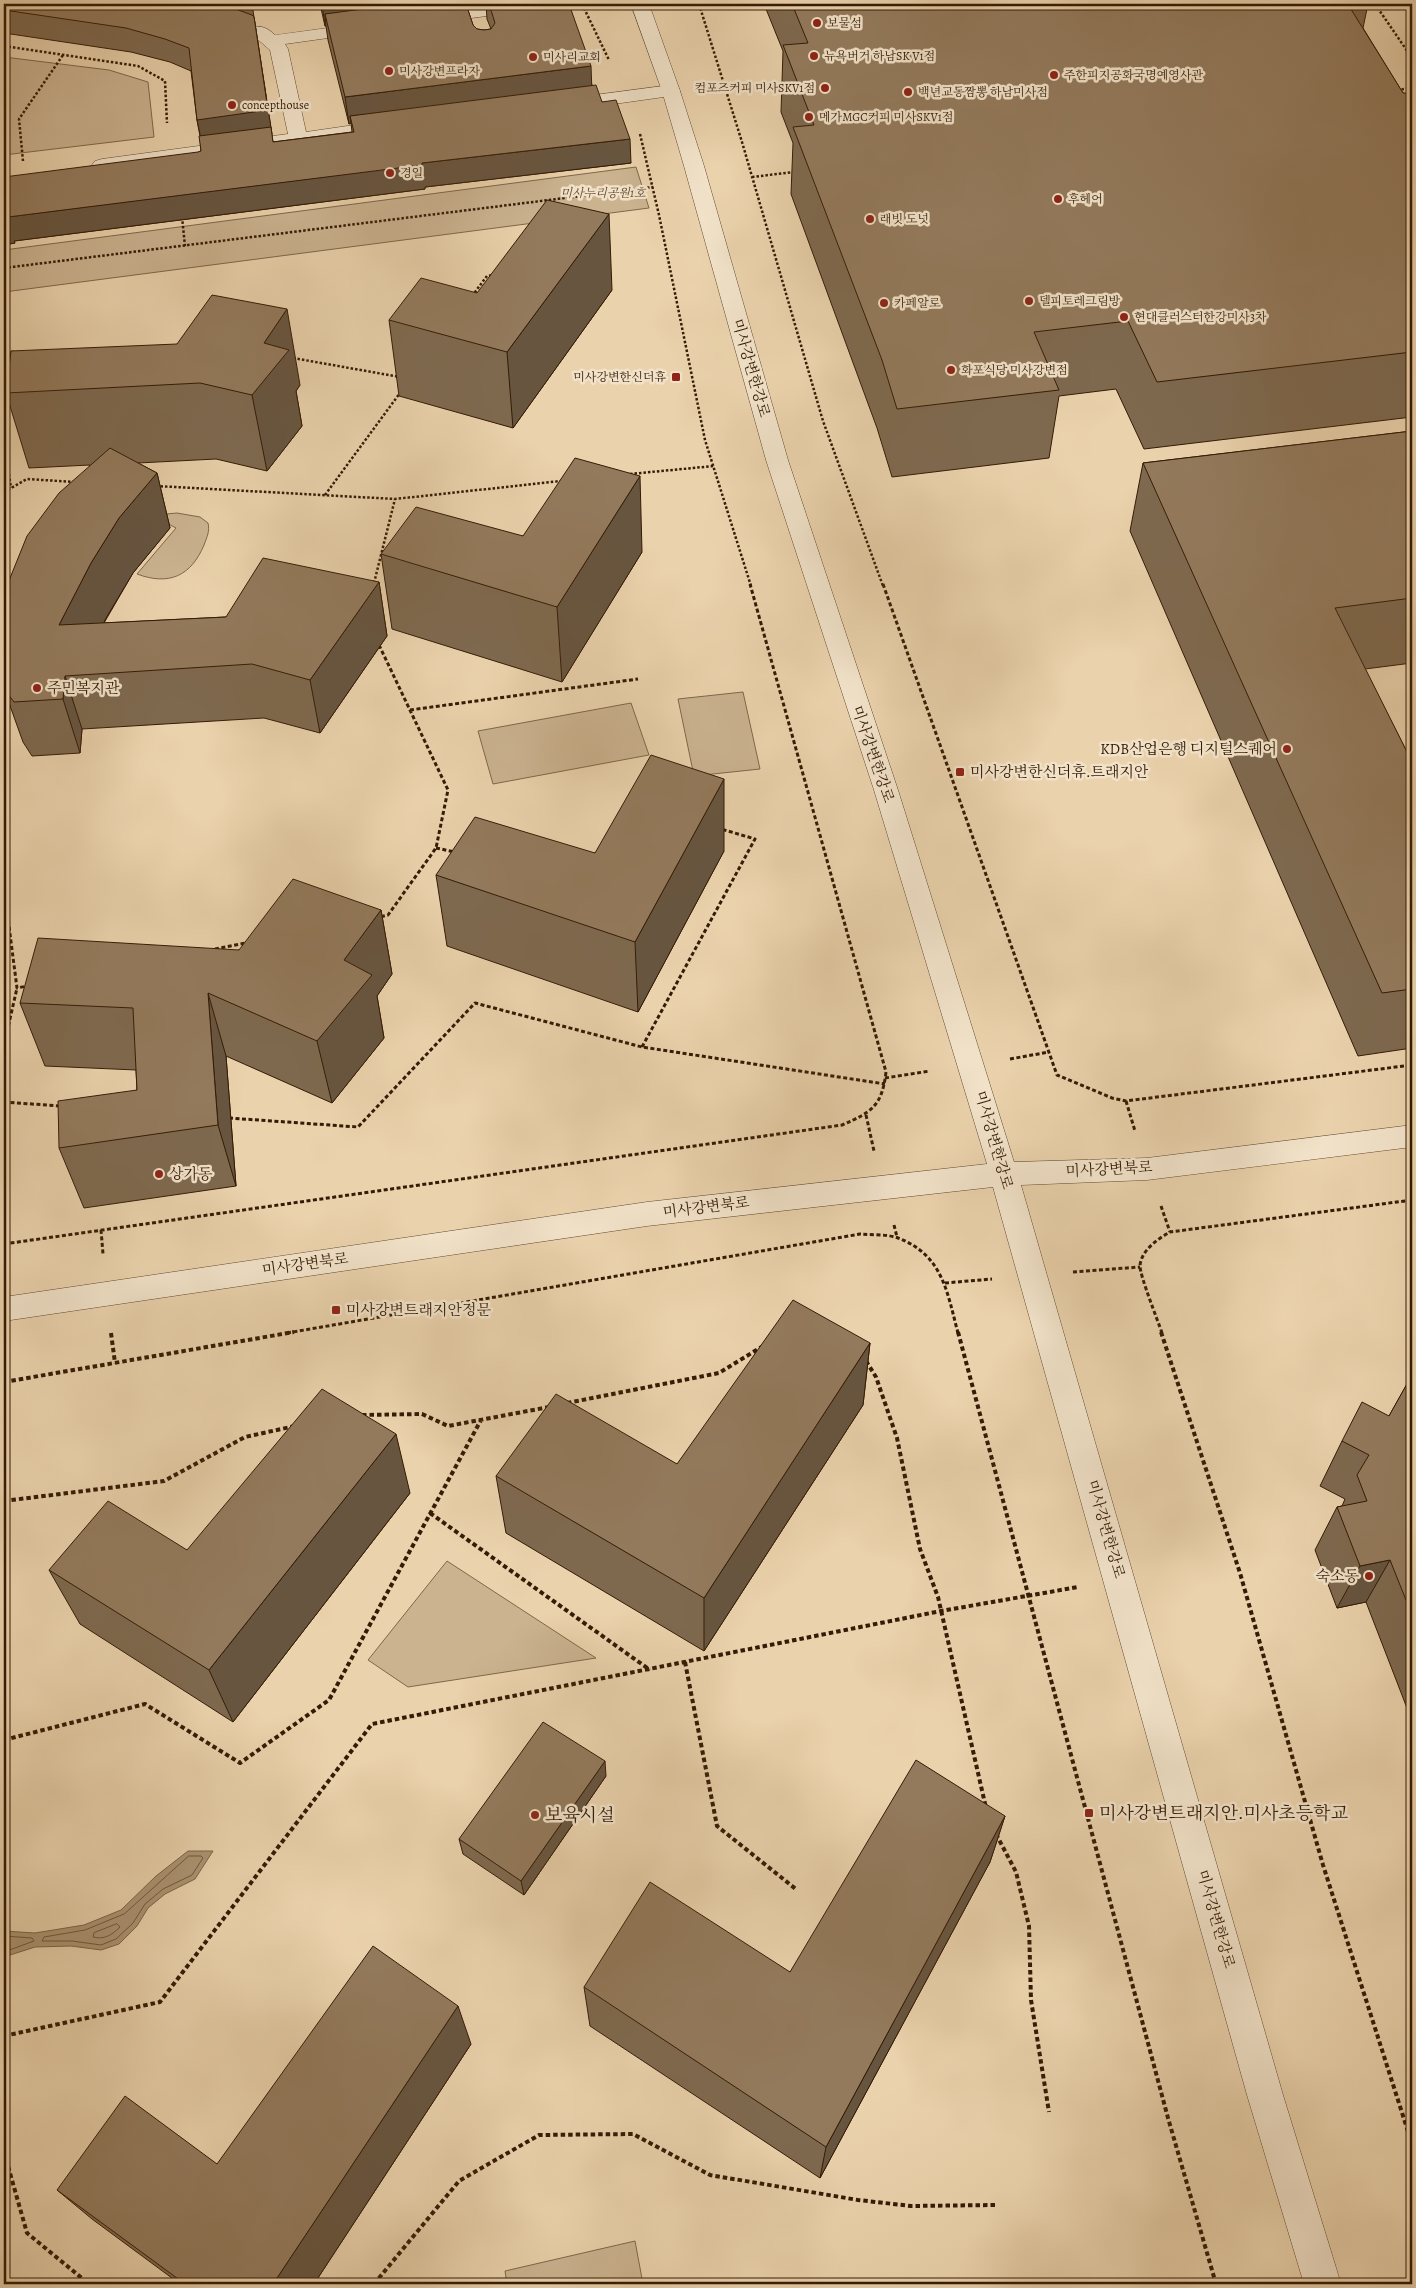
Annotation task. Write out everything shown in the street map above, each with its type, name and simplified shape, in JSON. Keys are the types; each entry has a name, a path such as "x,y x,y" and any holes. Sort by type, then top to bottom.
{"street":[{"path":"416,20 470,8 542,4"},
{"name":"미사강변한강로","path":"640,4 671,91 779,466 886,790 1004,1174 1265,2095 1323,2284"},
{"path":"470,8 480,31"},
{"path":"239,24 263,33 279,49 298,138"},
{"path":"270,41 387,24"},
{"path":"546,107 671,91"},
{"path":"82,167 407,124"},
{"name":"미사강변북로","path":"4,1309 647,1214 1004,1174 1147,1169 1412,1136"}],"path":[{"path":"582,4 609,60"},
{"path":"699,4 823,421 882,579 1057,1075 1112,1098 1126,1101 1412,1065"},
{"path":"1375,4 1412,58"},
{"path":"4,46 138,66 166,81 167,126"},
{"path":"23,161 19,120 63,55"},
{"path":"1392,91 1412,88"},
{"path":"4,1244 842,1125 866,1115 878,1104 884,1093 886,1072 749,579 714,466 691,379 653,187 640,134"},
{"path":"752,178 802,171"},
{"path":"4,268 653,187"},
{"path":"181,208 185,246"},
{"path":"472,296 487,276 497,274"},
{"path":"287,357 401,377"},
{"path":"324,495 405,386"},
{"path":"4,443 11,488"},
{"path":"627,475 714,466"},
{"path":"4,492 27,479 76,482"},
{"path":"156,486 395,499 569,481"},
{"path":"372,588 395,499"},
{"path":"378,642 448,790 436,848 388,915 378,917"},
{"path":"410,710 638,679"},
{"path":"642,1047 755,839 718,828"},
{"path":"436,848 455,852"},
{"path":"4,888 17,988 4,1045"},
{"path":"212,950 251,942"},
{"path":"17,988 37,984"},
{"path":"220,1117 358,1127 475,1003 642,1047 885,1084"},
{"path":"4,1102 63,1106"},
{"path":"1412,1200 1170,1232 1153,1242 1142,1255 1140,1267 1240,1572 1322,1865 1412,2144"},
{"path":"4,1382 860,1234 897,1237 926,1253 945,1283 1168,2118 1216,2284"},
{"path":"355,1416 422,1414 448,1426 481,1420 719,1373 771,1340"},
{"path":"861,1354 876,1377 897,1438 920,1549 941,1611 987,1811"},
{"path":"4,1740 145,1704 240,1763 329,1700 481,1420"},
{"path":"4,1501 164,1481 245,1437 299,1424"},
{"path":"430,1513 650,1670"},
{"path":"4,2036 160,2002 372,1724 941,1611 1120,1579"},
{"path":"685,1662 718,1826 797,1890"},
{"path":"994,1829 1016,1872 1029,1926 1031,2000 1048,2112"},
{"path":"374,2284 459,2181 538,2135 633,2134 710,2175 858,2200 910,2206 995,2205"},
{"path":"4,2152 26,2232 89,2284"}],"green space":[{"path":"4,57 109,70 148,82 154,137 4,155"},
{"name":"미사누리공원1호","path":"636,167 649,208 4,292 4,250"},
{"path":"177,513 200,517 208,523 208,534 199,556 186,571 178,576 159,579 137,574 176,528 159,519 166,514"},
{"path":"743,692 760,769 694,776 678,699"},
{"path":"631,703 649,755 493,784 478,731"},
{"path":"447,1561 596,1658 408,1687 368,1660"},
{"path":"635,2241 643,2284 507,2284 505,2271"}],"water":[{"path":"188,1851 213,1851 195,1879 165,1894 148,1908 137,1926 119,1944 101,1950 71,1946 35,1947 4,1957 4,1931 35,1933 84,1925 121,1910 156,1876"}],"building":[{"path":"4,4 222,4 252,15 254,17 268,110 197,120 189,48 126,28 4,10"},
{"path":"400,4 466,4 473,25 477,29 484,30 491,29 495,23 489,4 569,4 591,66 345,97 325,14"},
{"path":"792,4 1368,4 1349,6 1403,93 1410,93 1412,96 1412,352 1157,382 1128,321 1034,332 1059,390 897,409 882,360 793,127 814,125 783,45 808,43"},
{"path":"596,85 602,102 616,100 630,139 422,163 422,165 8,217 8,219 4,220 4,177 198,152 201,151 199,136 271,127 273,142 354,132 350,116"},
{"path":"547,200 609,214 507,352 389,320 421,278 477,293"},
{"path":"212,295 287,309 264,343 289,350 252,395 200,383 6,393 11,351 177,344"},
{"name":"KDB산업은행 디지털스퀘어","path":"1412,431 1412,598 1335,608 1412,760 1412,989 1382,993 1143,463"},
{"path":"110,448 157,473 119,518 91,563 59,625 226,617 263,558 379,582 310,680 252,664 65,676 63,699 14,702 4,689 4,593 27,536 59,493"},
{"path":"575,458 640,476 557,607 381,554 416,507 523,536"},
{"path":"651,755 724,779 635,942 436,875 475,817 595,853"},
{"path":"293,879 381,910 344,960 372,975 317,1041 208,993 218,1125 59,1148 58,1101 137,1090 133,1008 20,1003 38,938 239,950"},
{"path":"793,1300 870,1343 704,1598 496,1476 556,1394 677,1464"},
{"path":"1412,1375 1412,1615 1390,1560 1360,1566 1337,1507 1367,1501 1357,1475 1369,1455 1342,1441 1362,1402 1389,1416"},
{"path":"322,1389 396,1434 209,1670 49,1570 108,1501 187,1550"},
{"name":"보육시설","path":"543,1722 605,1761 521,1881 459,1839"},
{"path":"916,1760 1005,1816 826,2147 584,1987 650,1882 790,1972"},
{"path":"373,1946 458,2006 273,2284 185,2284 57,2190 125,2096 217,2164"}],"place":[{"name":"보물섬","path":"817,23"},
{"name":"뉴욕버거 하남SK V1점","path":"814,56"},
{"name":"미사리교회","path":"533,57"},
{"name":"미사강변프라자","path":"389,71"},
{"name":"주한피지공화국명예영사관","path":"1054,75"},
{"name":"컴포즈커피 미사SKV1점","path":"825,88"},
{"name":"백년교동짬뽕 하남미사점","path":"908,92"},
{"name":"concepthouse","path":"232,105"},
{"name":"메가MGC커피 미사SKV1점","path":"809,117"},
{"name":"경일","path":"390,173"},
{"name":"후헤어","path":"1058,199"},
{"name":"래빗 도넛","path":"870,219"},
{"name":"델피토레그림방","path":"1029,301"},
{"name":"카페알로","path":"884,303"},
{"name":"현대클러스터한강미사3차","path":"1124,317"},
{"name":"화포식당 미사강변점","path":"951,370"},
{"name":"미사강변한신더휴","path":"676,377"},
{"name":"주민복지관","path":"37,688"},
{"name":"KDB산업은행 디지털스퀘어","path":"1287,749"},
{"name":"미사강변한신더휴.트래지안","path":"960,772"},
{"name":"상가동","path":"159,1174"},
{"name":"미사강변트래지안정문","path":"336,1310"},
{"name":"숙소동","path":"1369,1576"},
{"name":"미사강변트래지안.미사초등학교","path":"1089,1813"},
{"name":"보육시설","path":"535,1815"}]}
